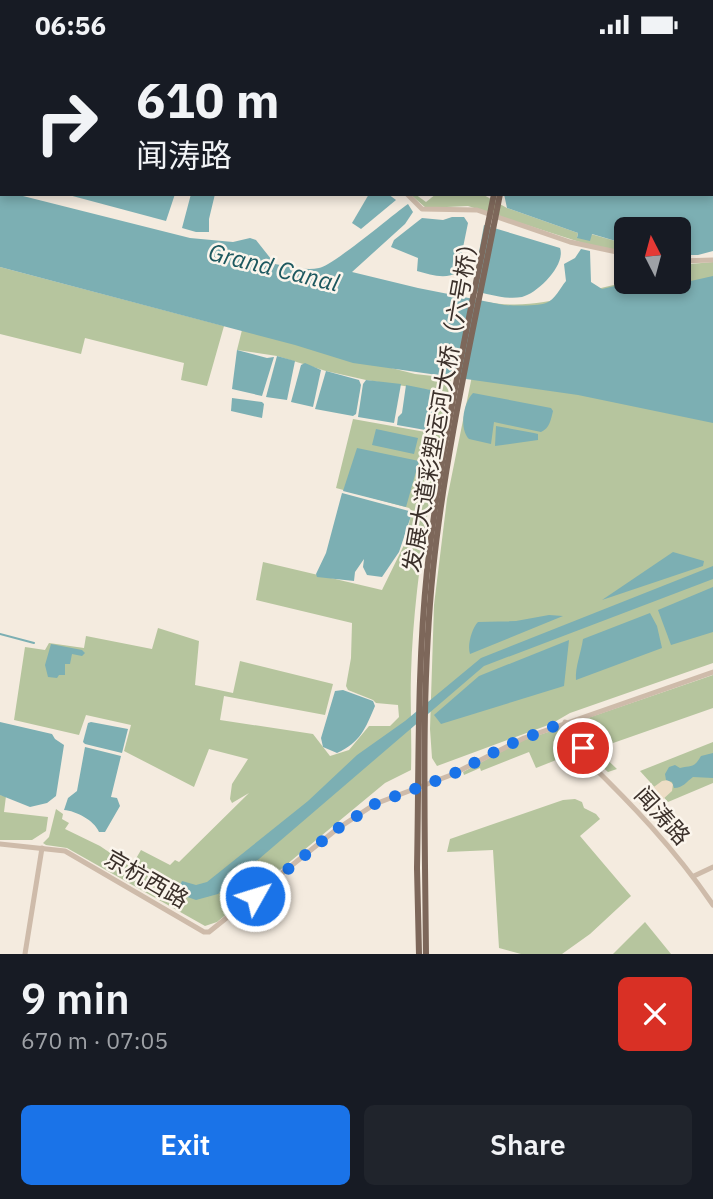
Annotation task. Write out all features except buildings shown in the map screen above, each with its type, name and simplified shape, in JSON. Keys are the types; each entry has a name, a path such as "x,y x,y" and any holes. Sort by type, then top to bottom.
{"main road":[{"name":"发展大道彩塑运河大桥（六号桥）","path":"421,868 421,675 427,573 445,447 494,196"},
{"name":"发展大道彩塑运河大桥（六号桥）","path":"421,868 427,640 435,555 445,475 500,196"},
{"path":"419,954 421,868"},
{"path":"421,868 426,954"}],"street":[{"path":"409,196 419,207 425,209 477,210 570,242 614,251"},
{"path":"691,261 713,260"},
{"name":"京杭西路","path":"0,844 65,851 204,932 209,932 337,829 375,804 451,775 508,745 565,722 713,672"},
{"name":"闻涛路","path":"565,722 583,737 580,754 643,817 694,876 713,905"},
{"path":"25,954 42,848"},
{"path":"694,876 713,867"}],"green space":[{"path":"412,196 418,196 426,202 434,196 486,196 507,208 578,233 577,237 591,234 614,241 614,250 589,245 468,206 426,208"},
{"path":"713,262 713,663 570,713 551,724 437,766 432,758 430,729 434,605 447,499 487,302 543,302 614,285 614,294 691,294 691,264"},
{"path":"0,267 224,326 207,386 181,380 184,363 85,338 81,354 0,334"},
{"path":"242,330 415,374 451,378 416,599 411,674 411,770 385,783 217,922 205,926 67,848 43,843 49,837 56,809 63,814 62,819 69,823 65,829 100,846 131,867 141,850 170,865 175,860 179,862 249,793 232,803 230,799 232,784 248,759 209,749 194,787 124,751 131,725 86,715 79,735 14,720 25,647 45,650 49,643 84,648 86,636 152,649 158,628 199,641 195,685 233,693 240,661 333,684 325,715 224,696 220,720 313,734 330,756 349,750 369,726 390,726 399,717 398,705 376,703 348,690 346,686 351,658 352,623 256,600 263,562 382,590 404,545 412,511 336,488 353,419 431,433 436,391 366,380 277,356 237,350"},
{"path":"713,675 713,708 596,749 617,769 608,772 585,752 583,732 573,723"},
{"path":"563,727 571,727 579,736 579,751 536,768 529,752 464,775 463,772 521,741"},
{"path":"713,742 713,783 668,802 640,771"},
{"path":"0,795 6,796 4,812 48,817 46,831 32,840 0,840"},
{"path":"575,799 600,819 580,836 631,896 590,934 562,954 521,954 499,948 493,850 447,852 450,839 563,800"},
{"path":"645,922 671,954 613,954"}],"shaded area":[{"path":"668,780 673,784 672,791 661,801 662,808 658,811 654,808 648,813 639,803 645,798 643,795 662,781"}],"water":[{"name":"Grand Canal","path":"0,196 23,196 190,238 233,242 250,238 256,240 275,264 308,269 319,268 337,258 408,204 413,212 405,224 352,272 504,305 542,304 555,297 566,281 564,264 575,258 581,249 590,251 591,282 602,289 614,286 614,294 691,294 691,281 713,276 713,423 578,395 353,363 295,345 0,267"},
{"path":"72,196 174,196 166,221"},
{"path":"190,196 215,196 209,232 182,228"},
{"path":"368,196 391,196 396,200 361,229 352,223"},
{"path":"504,196 713,196 713,251 691,255 691,217 614,217 614,240 592,234 590,241 577,238 578,233 507,208"},
{"path":"464,217 468,223 458,272 438,276 417,271 418,258 391,247 394,240 422,218 443,220"},
{"path":"484,225 560,248 561,255 555,270 536,290 522,297 503,297 472,290"},
{"path":"237,350 267,358 274,357 262,396 232,389"},
{"path":"277,356 295,361 287,400 266,397"},
{"path":"305,363 321,370 313,407 291,402 301,365"},
{"path":"326,371 359,380 361,385 356,414 353,416 315,409"},
{"path":"366,380 401,384 394,423 358,417"},
{"path":"406,385 436,391 431,431 397,425 398,417 402,413"},
{"path":"473,393 551,408 551,420 541,432 494,422 491,444 469,439 464,429 463,416"},
{"path":"232,398 262,402 262,418 231,411"},
{"path":"496,426 538,434 538,440 495,446"},
{"path":"376,429 418,438 414,454 372,445"},
{"path":"357,448 419,461 406,507 343,491"},
{"path":"342,493 409,511 411,516 399,552 382,577 367,575 363,567 364,559 355,572 354,581 317,577"},
{"path":"673,552 704,561 703,566 602,600"},
{"path":"713,566 713,579 484,666 218,894 196,900 179,894 182,881 196,885 207,882 308,801 357,755 405,721 481,658"},
{"path":"713,587 713,632 671,645 658,610"},
{"path":"650,613 657,626 662,648 576,680 583,639"},
{"path":"549,615 563,616 470,654 471,637 478,622 516,621"},
{"path":"569,640 564,686 441,724 434,715 479,676"},
{"path":"51,644 82,650 85,653 82,656 72,654 70,664 65,664 65,675 48,677 45,665"},
{"path":"343,690 373,701 375,706 357,739 337,753 323,747 321,738 335,691"},
{"path":"0,722 52,734 64,745 56,796 47,803 30,807 0,795"},
{"path":"88,723 128,729 122,753 83,742"},
{"path":"85,747 121,756 111,797 117,798 120,806 105,832 99,832 84,817 64,810 68,798 77,791"},
{"path":"713,753 713,778 693,777 677,788 666,780 665,774 669,767 693,765 701,756"}],"waterway":[{"path":"0,634 34,643"}],"route":[{"path":"255,896 337,829 394,795 451,775 508,745 565,722 581,733 583,748"}]}
